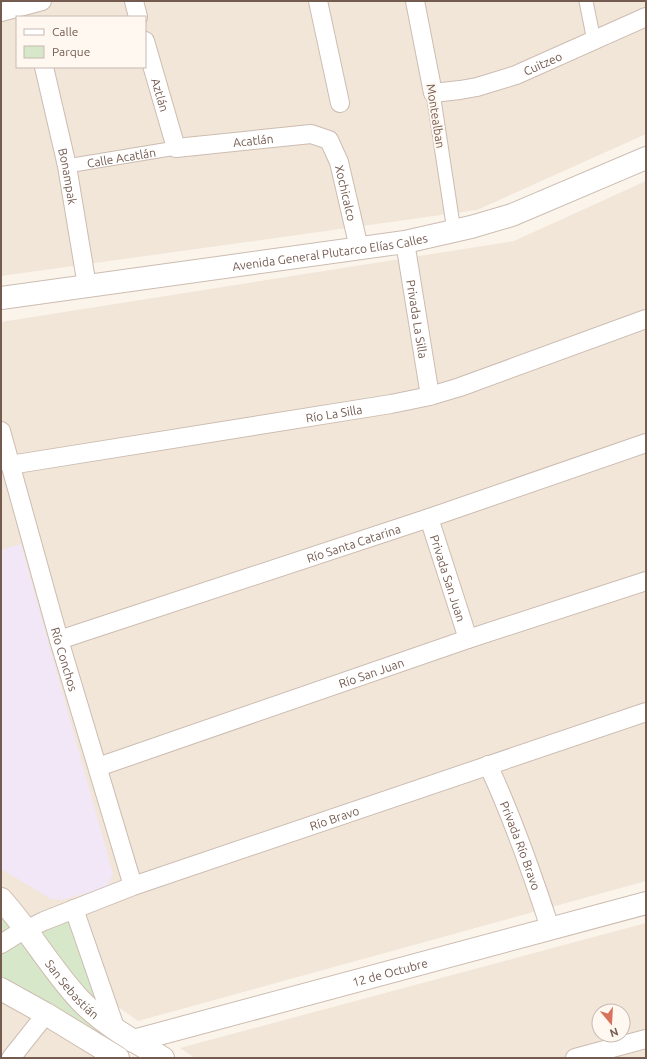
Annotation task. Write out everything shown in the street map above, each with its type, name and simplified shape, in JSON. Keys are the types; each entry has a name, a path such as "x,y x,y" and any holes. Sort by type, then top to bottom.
{"street":[{"path":"134,1 138,16"},
{"path":"318,1 340,103"},
{"name":"Montealban","path":"415,1 433,92 454,231"},
{"path":"586,1 594,41"},
{"path":"1,12 35,7"},
{"name":"Cuitzeo","path":"433,92 460,90 497,82 594,41 646,17"},
{"name":"Aztlán","path":"146,44 176,148"},
{"name":"Bonampak","path":"44,68 67,166 87,286"},
{"name":"Acatlán","path":"176,148 310,134 329,140"},
{"name":"Xochicalco","path":"329,140 340,162 359,248"},
{"name":"Calle Acatlán","path":"67,166 176,148"},
{"name":"Avenida General Plutarco Elías Calles","path":"1,298 405,242 454,231 512,215 646,158"},
{"name":"Privada La Silla","path":"405,242 430,396"},
{"name":"Río La Silla","path":"10,465 391,404 430,396 488,378 646,319"},
{"name":"Río Conchos","path":"1,431 59,640 133,886"},
{"name":"Río Santa Catarina","path":"59,640 429,518 646,444"},
{"name":"Privada San Juan","path":"429,518 468,638"},
{"name":"Río San Juan","path":"98,767 468,638 646,581"},
{"name":"Río Bravo","path":"1,944 26,929 133,886 646,712"},
{"name":"Privada Río Bravo","path":"488,765 526,856 550,928"},
{"name":"San Sebastián","path":"1,899 26,929 58,974 94,1014 162,1058"},
{"name":"12 de Octubre","path":"125,1035 646,903"},
{"path":"74,909 125,1035"},
{"path":"1,989 46,1014 118,1058"},
{"path":"11,1058 46,1014"},
{"path":"575,1058 646,1039"}],"shaded area":[{"path":"1,1 646,1 646,134 477,210 1,276"},
{"path":"646,181 646,881 138,1021 1,924 1,322 514,241"},
{"path":"21,544 113,874 107,887 62,900 51,899 1,869 1,550"},
{"path":"646,923 646,1058 195,1058 180,1048"},
{"path":"1,969 125,1058 1,1058"}],"green space":[{"path":"1,899 26,929 74,909 116,1030 102,1048 1,989"}]}
